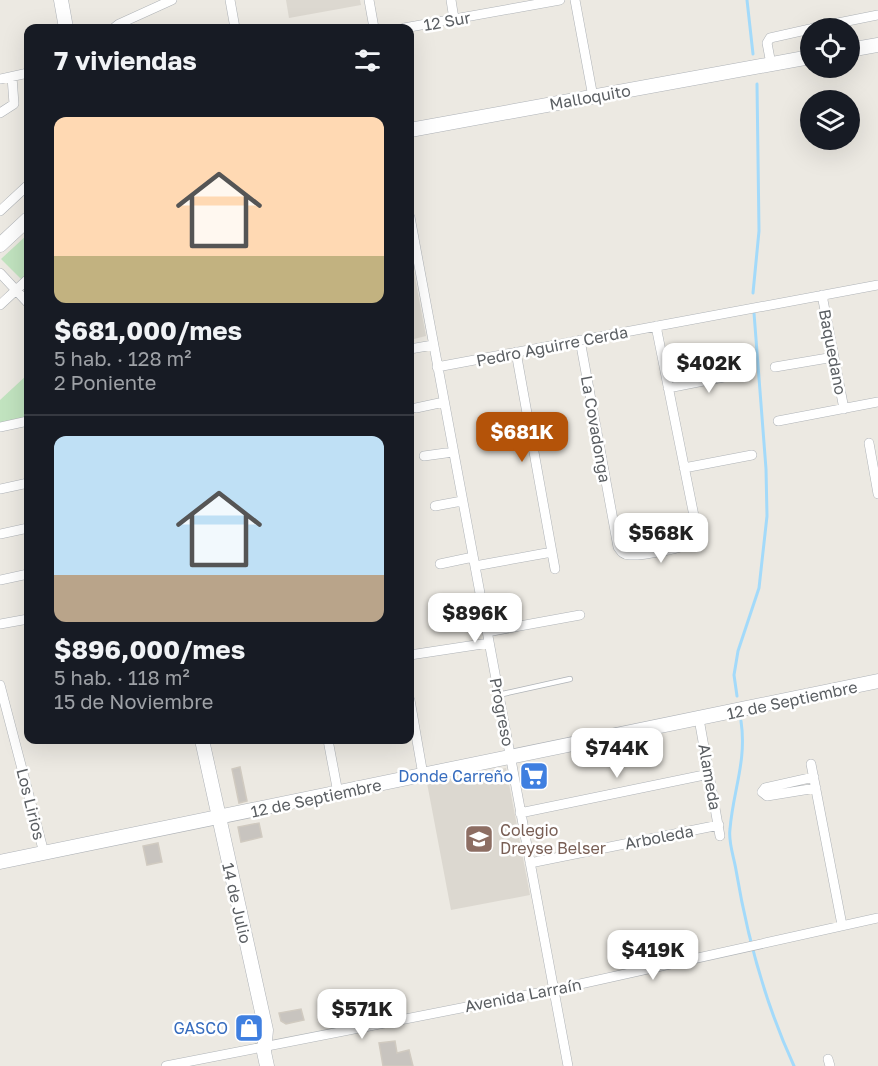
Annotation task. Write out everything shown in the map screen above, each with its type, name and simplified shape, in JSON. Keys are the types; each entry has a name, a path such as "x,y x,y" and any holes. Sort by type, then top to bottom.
{"street":[{"path":"61,0 65,24"},
{"path":"119,24 172,0"},
{"path":"230,0 234,24"},
{"path":"369,0 374,24"},
{"path":"451,0 454,19"},
{"name":"12 Sur","path":"414,26 560,0"},
{"path":"575,0 593,97"},
{"path":"860,19 878,15"},
{"path":"771,64 767,43 770,38 800,31"},
{"path":"860,48 878,45"},
{"name":"Malloquito","path":"414,129 800,59"},
{"path":"0,79 24,74"},
{"path":"0,113 14,104 12,77"},
{"path":"0,211 24,188"},
{"path":"0,245 24,223"},
{"name":"Progreso","path":"414,239 568,1066"},
{"path":"0,273 24,299"},
{"path":"0,305 24,283"},
{"name":"Pedro Aguirre Cerda","path":"437,367 878,285"},
{"name":"Baquedano","path":"822,295 844,409"},
{"path":"656,326 684,468 752,455"},
{"name":"La Covadonga","path":"580,340 618,547 622,553 632,555 687,546 695,541 697,531 684,468"},
{"path":"414,348 433,345"},
{"path":"516,352 555,569"},
{"path":"775,367 834,357"},
{"path":"668,388 744,373"},
{"path":"416,408 444,402"},
{"path":"778,421 878,402"},
{"path":"0,426 24,422"},
{"path":"869,443 878,494"},
{"path":"424,456 453,452"},
{"path":"0,489 24,484"},
{"path":"435,506 462,501"},
{"path":"0,534 24,529"},
{"path":"440,564 552,552"},
{"path":"0,580 24,575"},
{"path":"487,632 580,615"},
{"path":"0,624 24,620"},
{"path":"414,654 489,643"},
{"name":"12 de Septiembre","path":"0,862 510,756 749,710 878,681"},
{"name":"Los Lirios","path":"0,685 44,853"},
{"name":"Alameda","path":"699,719 720,836"},
{"path":"414,723 423,775"},
{"name":"14 de Julio","path":"203,744 266,1030 267,1066"},
{"path":"329,744 338,793"},
{"path":"811,764 842,925"},
{"path":"520,813 709,774"},
{"path":"814,777 765,788 762,792 766,795 816,788"},
{"name":"Arboleda","path":"530,863 718,825"},
{"name":"Avenida Larraín","path":"166,1066 553,990 878,918"}],"lane":[{"path":"498,694 570,679"}],"shaded area":[{"path":"286,0 360,0 361,5 289,18"},
{"path":"414,272 426,336 414,339"},
{"name":"Colegio Dreyse Belser","path":"506,768 530,895 451,910 427,783"}],"green space":[{"path":"24,238 24,278 22,280 1,259"},
{"path":"24,378 24,419 0,423 0,400"}],"building":[{"path":"240,767 247,801 239,803 232,769"},
{"path":"259,823 262,837 241,842 238,827"},
{"path":"158,843 162,862 147,865 143,846"},
{"path":"301,1009 304,1020 286,1024 281,1021 279,1013"},
{"path":"395,1041 397,1053 409,1050 413,1066 383,1066 379,1043"}],"waterway":[{"path":"747,0 753,54"},
{"path":"753,293 759,231 757,84"},
{"path":"737,696 734,675 738,651 759,588 767,516 766,469 754,313"},
{"path":"741,721 742,749 730,844 759,970 794,1066"}],"place":[{"name":"Donde Carreño","path":"534,776"},
{"name":"Colegio Dreyse Belser","path":"479,839"},
{"name":"GASCO","path":"249,1028"}]}
